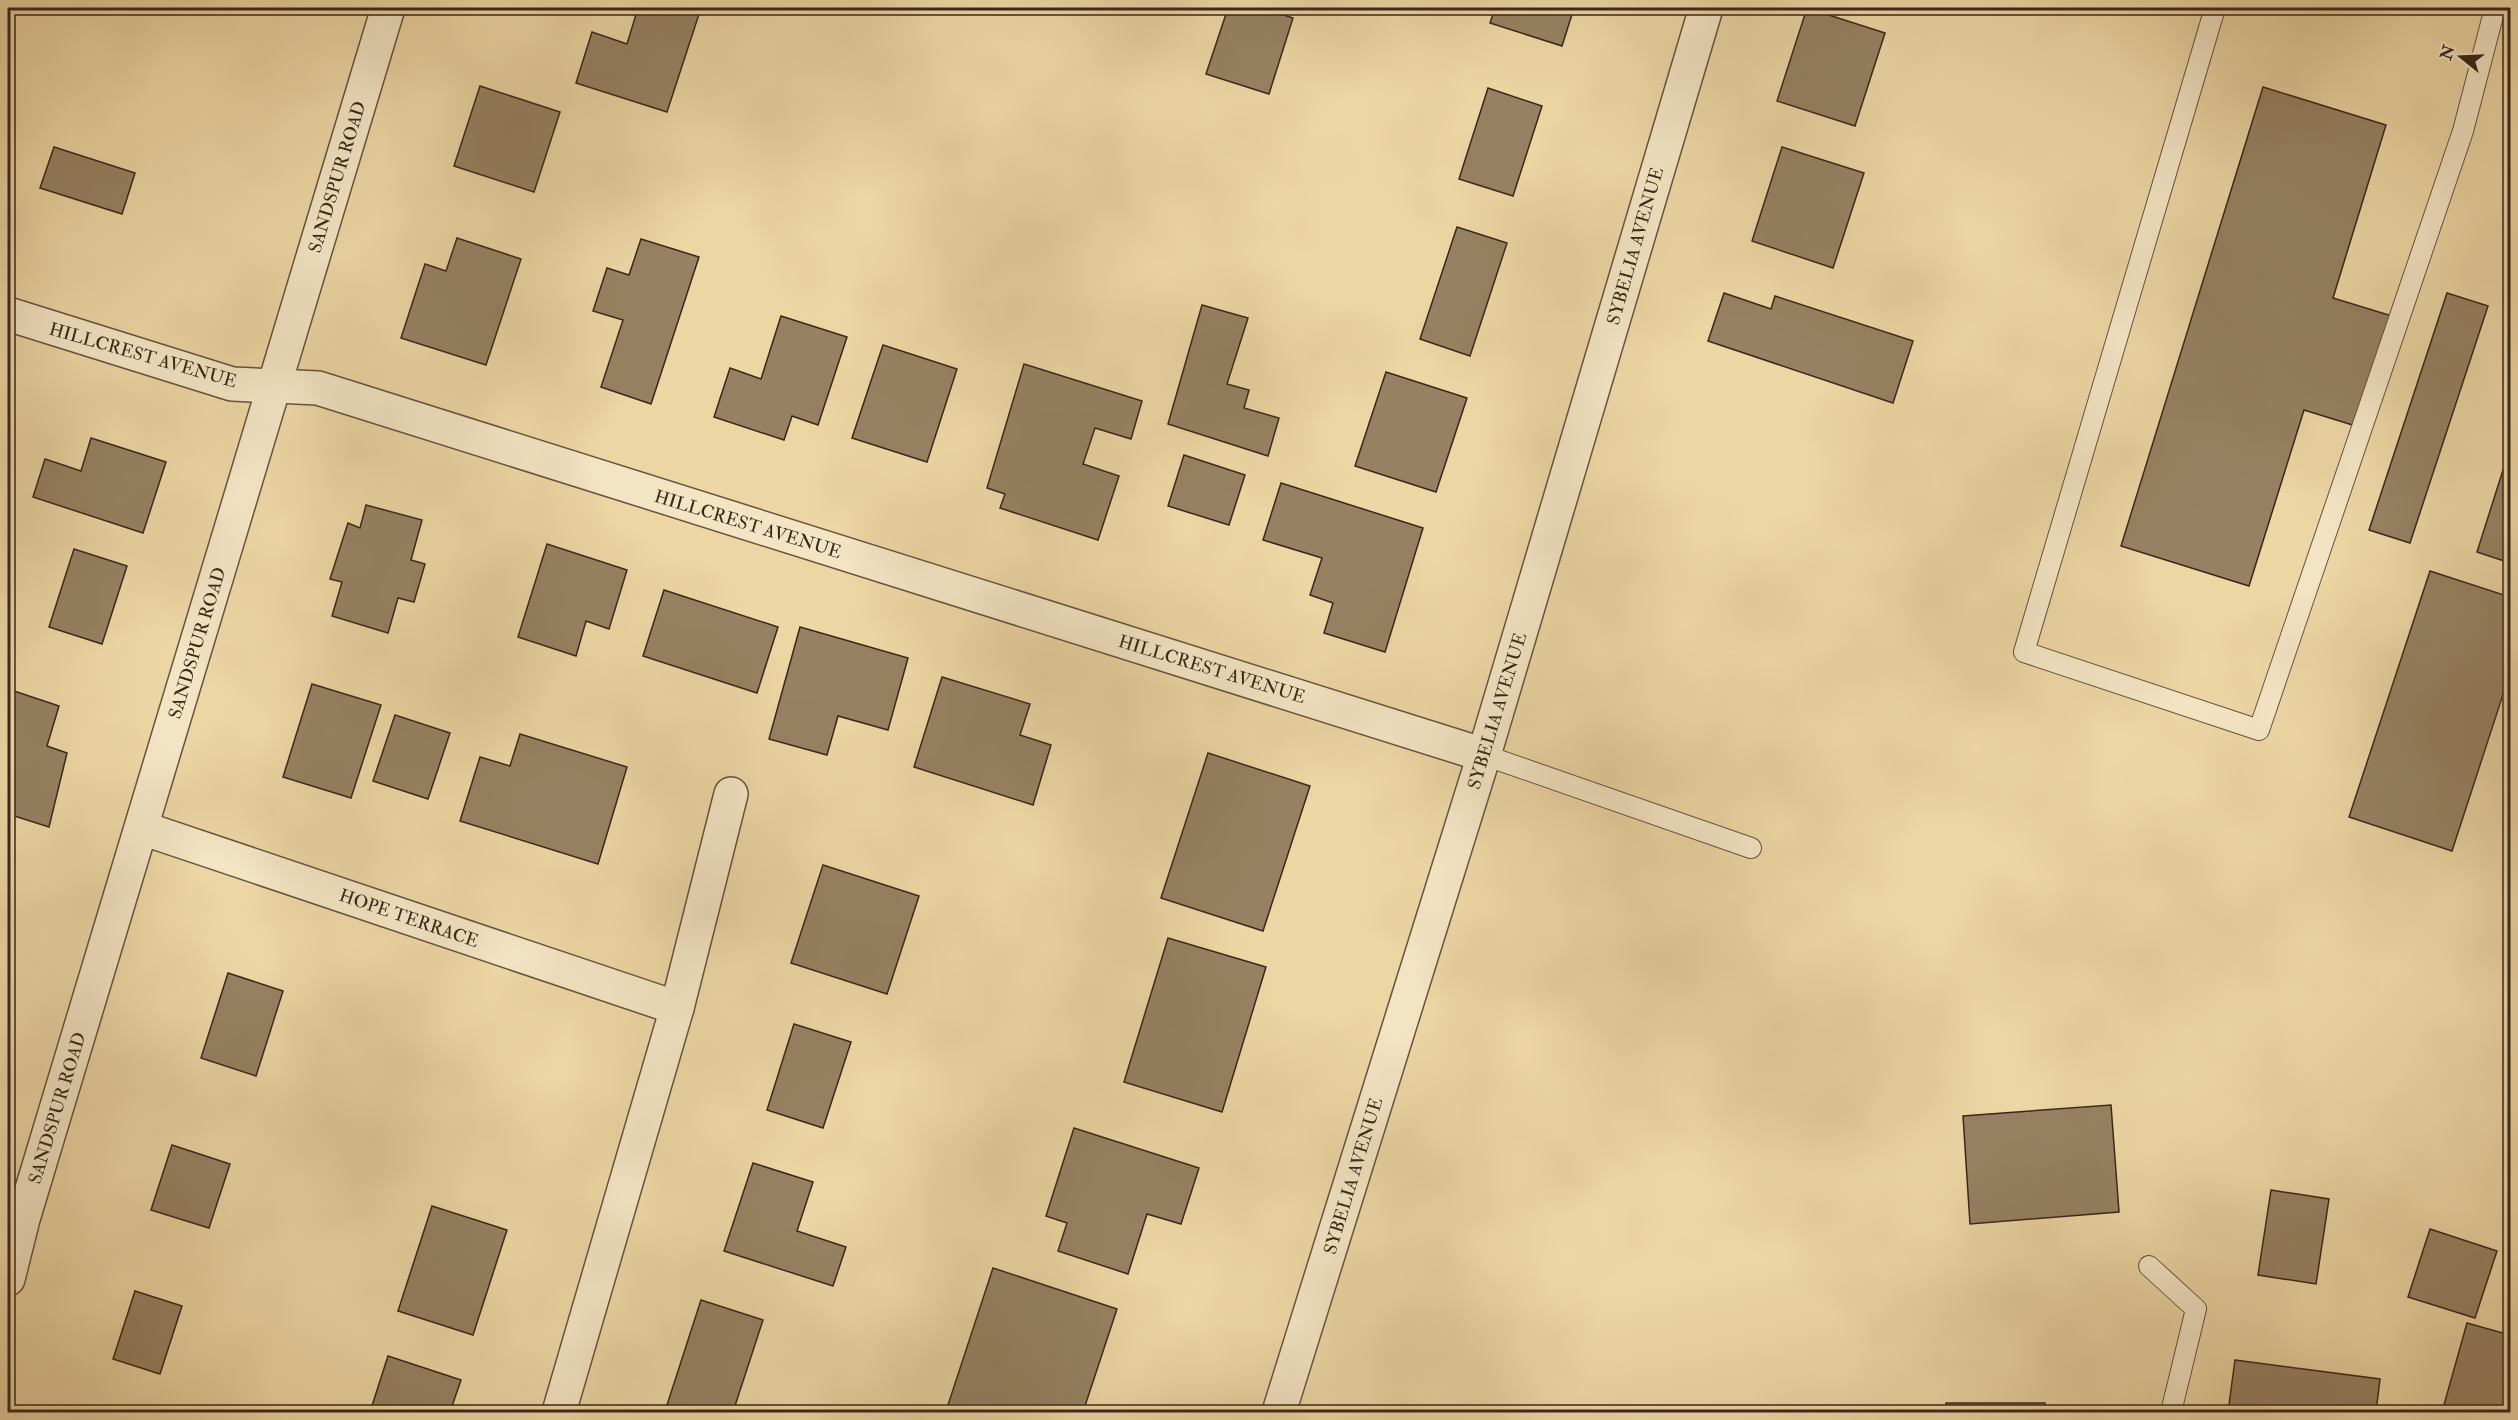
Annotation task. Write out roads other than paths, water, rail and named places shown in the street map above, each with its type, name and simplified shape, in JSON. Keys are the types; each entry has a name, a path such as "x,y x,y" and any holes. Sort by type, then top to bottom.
{"street":[{"name":"SANDSPUR ROAD","path":"8,1279 15,1216 142,828 388,8"},
{"name":"SYBELIA AVENUE","path":"1279,1413 1485,755 1706,8"},
{"name":"HILLCREST AVENUE","path":"8,315 232,384 318,388 1485,755"},
{"path":"560,1413 676,1008 731,794"},
{"name":"HOPE TERRACE","path":"142,828 676,1008"}],"lane":[{"path":"2215,8 2024,652 2259,729 2463,131 2494,8"},
{"path":"1485,755 1751,848"},
{"path":"2149,1266 2196,1309 2172,1413"}]}
